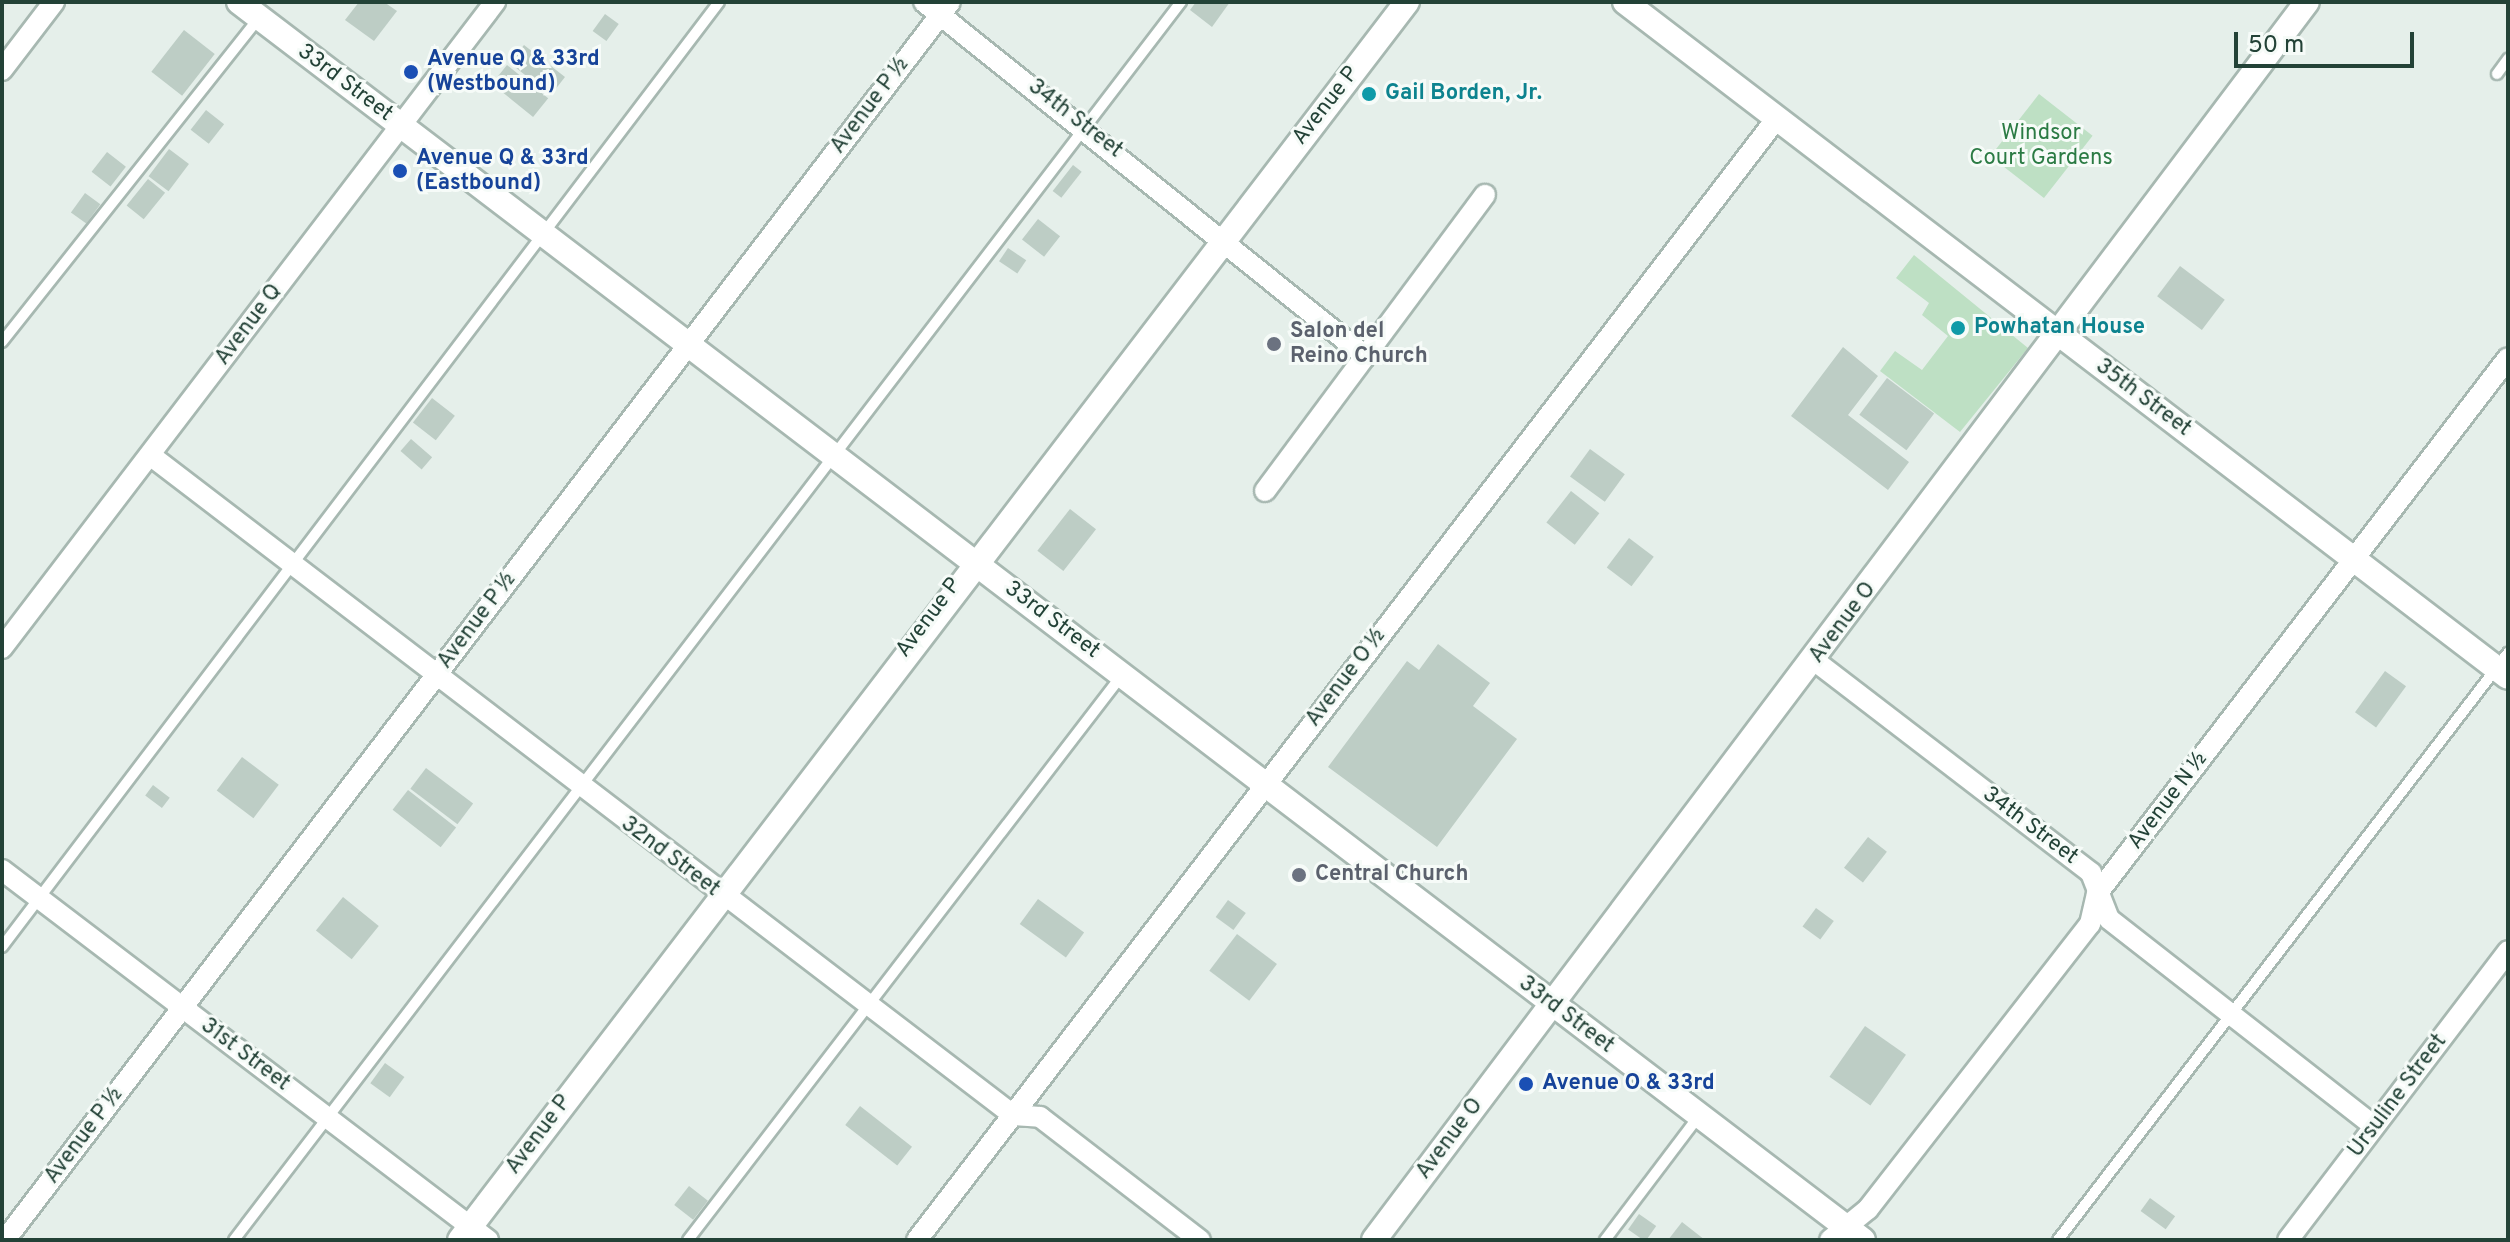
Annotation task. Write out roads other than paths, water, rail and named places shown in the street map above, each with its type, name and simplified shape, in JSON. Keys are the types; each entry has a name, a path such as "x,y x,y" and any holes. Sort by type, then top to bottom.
{"street":[{"path":"2,70 54,2"},
{"name":"33rd Street","path":"239,2 1123,673 1551,1005 1700,1115 1836,1232 1863,1240"},
{"name":"Avenue Q","path":"2,648 495,2"},
{"name":"Avenue P","path":"473,1235 720,895 973,560 1407,2"},
{"name":"35th Street","path":"1625,2 2353,559 2504,666"},
{"name":"Avenue O","path":"1374,1240 1815,661 2307,2"},
{"name":"34th Street","path":"938,6 1084,127 1225,237 1253,270 1365,356"},
{"name":"Avenue P ½","path":"5,1240 689,343 938,6"},
{"name":"Avenue O ½","path":"917,1240 1777,118"},
{"path":"1265,491 1485,195"},
{"name":"Avenue N ½","path":"1836,1232 1868,1209 2090,924 2097,894 2508,358"},
{"name":"32nd Street","path":"150,455 578,787 1013,1115 1040,1117 1200,1240"},
{"name":"34th Street","path":"1815,661 2091,873 2109,919 2374,1126"},
{"name":"31st Street","path":"2,870 327,1117 473,1235"},
{"name":"Ursuline Street","path":"2288,1240 2508,951"}],"lane":[{"path":"2,947 719,2"},
{"path":"234,1240 1181,2"},
{"path":"2,342 260,18"},
{"path":"2497,74 2508,59"},
{"path":"2058,1240 2230,1014 2504,666"},
{"path":"688,1240 1123,673"},
{"path":"1605,1240 1700,1115"}],"place":[{"name":"Avenue Q & 33rd (Westbound)","path":"411,72"},
{"name":"Gail Borden, Jr.","path":"1369,94"},
{"name":"Avenue Q & 33rd (Eastbound)","path":"400,171"},
{"name":"Powhatan House","path":"1958,328"},
{"name":"Salon del Reino Church","path":"1274,344"},
{"name":"Central Church","path":"1299,875"},
{"name":"Avenue O & 33rd","path":"1526,1084"}],"park label":[{"name":"Windsor Court Gardens","path":"2041,146"}]}
